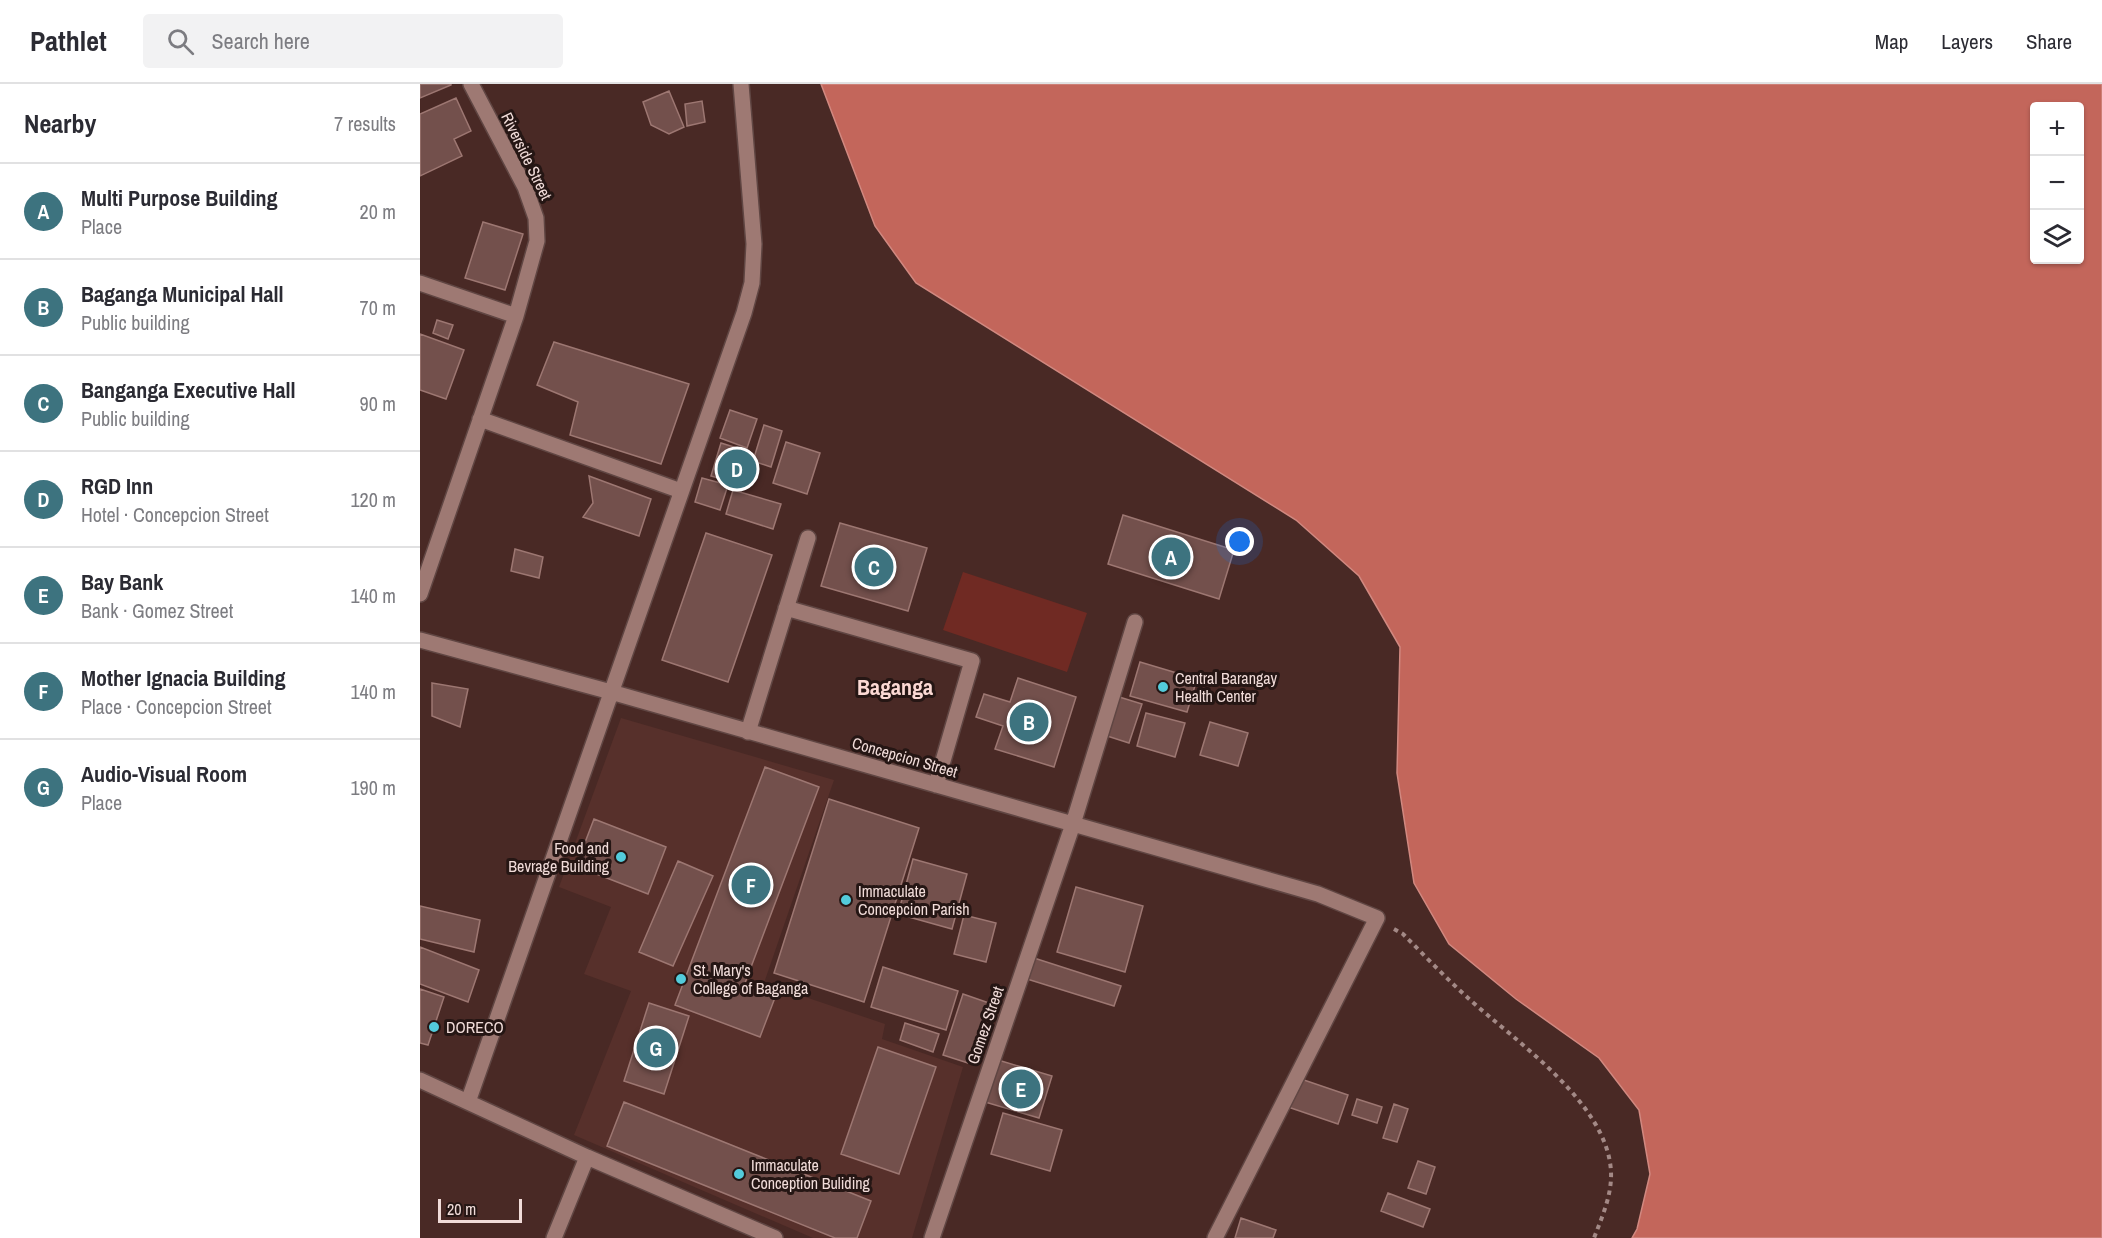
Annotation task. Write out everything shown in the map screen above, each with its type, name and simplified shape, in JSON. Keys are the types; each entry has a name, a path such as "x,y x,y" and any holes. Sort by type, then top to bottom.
{"street":[{"name":"Riverside Street","path":"420,594 516,316 537,241 536,218 525,187 471,84"},
{"path":"468,1102 744,313 752,283 754,244 741,84"},
{"path":"420,283 516,316"},
{"path":"480,419 681,491"},
{"path":"748,732 808,538"},
{"path":"786,608 972,661 936,785"},
{"name":"Gomez Street","path":"932,1238 1073,824 1136,622"},
{"name":"Concepcion Street","path":"420,640 611,692 1317,894 1377,918"},
{"path":"1215,1238 1377,918"},
{"path":"420,1080 586,1157 775,1238"},
{"path":"554,1238 586,1157"}],"path":[{"path":"1377,918 1402,934 1468,998 1561,1080 1590,1114 1604,1142 1611,1172 1607,1203 1594,1238"}],"shaded area":[{"path":"821,84 2102,84 2102,1238 1632,1238 1637,1229 1650,1174 1639,1110 1599,1058 1516,999 1449,944 1414,883 1397,773 1400,647 1359,576 1296,520 916,283 875,226"},
{"path":"963,572 1087,613 1067,672 943,630"},
{"name":"St. Mary's College of Baganga","path":"621,718 834,780 764,983 885,1024 882,1039 963,1067 912,1238 813,1238 574,1135 631,991 584,974 611,907 559,887"}],"building":[{"path":"420,84 451,84 451,85 420,98"},
{"path":"669,91 684,127 669,134 651,125 643,102"},
{"path":"456,98 471,131 454,139 462,156 420,176 420,114"},
{"path":"702,101 705,122 687,126 685,104"},
{"path":"483,222 523,234 505,290 465,278"},
{"path":"437,320 453,325 448,339 433,333"},
{"path":"420,334 464,350 446,399 420,390"},
{"path":"554,342 689,384 661,464 570,435 578,402 537,385"},
{"path":"730,410 757,419 747,448 720,438"},
{"path":"764,425 782,431 771,467 753,461"},
{"path":"786,442 820,453 807,494 773,483"},
{"path":"721,443 750,452 740,484 711,476"},
{"path":"589,476 651,499 639,536 583,517 593,503"},
{"path":"702,478 728,485 720,510 695,502"},
{"path":"733,490 781,504 773,529 726,514"},
{"path":"1123,515 1234,550 1219,599 1108,564"},
{"path":"840,523 927,548 908,611 821,586"},
{"path":"706,533 772,555 728,682 662,660"},
{"path":"515,549 543,557 539,578 511,571"},
{"name":"Central Barangay Health Center","path":"1140,662 1197,679 1187,712 1130,696"},
{"path":"1018,678 1076,697 1054,767 995,749 1003,726 976,717 984,694 1010,702"},
{"path":"432,683 468,689 460,727 432,716"},
{"path":"1116,696 1142,704 1129,743 1104,735"},
{"path":"1146,713 1185,723 1175,757 1137,746"},
{"path":"1210,722 1248,733 1238,766 1200,755"},
{"path":"765,767 819,787 745,983 776,995 760,1037 675,1005"},
{"name":"Immaculate Concepcion Parish","path":"829,799 919,828 864,1002 774,973"},
{"name":"Food and Bevrage Building","path":"594,819 666,847 648,894 576,866"},
{"path":"913,859 967,874 952,929 898,914"},
{"path":"678,861 713,876 673,966 639,952"},
{"path":"1076,887 1143,906 1125,972 1057,952"},
{"path":"420,906 480,920 474,952 420,939"},
{"path":"964,915 996,923 986,962 954,954"},
{"path":"420,947 479,970 468,1002 420,984"},
{"path":"1034,958 1121,986 1114,1006 1027,979"},
{"path":"883,967 958,991 946,1030 871,1007"},
{"path":"420,989 444,997 428,1045 420,1043"},
{"path":"963,994 989,1003 968,1063 943,1055"},
{"path":"649,1003 689,1016 664,1094 624,1081"},
{"path":"905,1023 939,1034 933,1052 900,1040"},
{"path":"878,1047 936,1067 899,1174 841,1154"},
{"path":"998,1060 1052,1076 1039,1118 985,1102"},
{"path":"1298,1078 1348,1095 1338,1124 1288,1107"},
{"path":"1357,1099 1382,1107 1377,1123 1352,1115"},
{"name":"Immaculate Conception Buliding","path":"624,1102 871,1201 857,1238 835,1238 607,1146"},
{"path":"1394,1104 1408,1109 1397,1142 1383,1138"},
{"path":"1003,1113 1062,1130 1050,1171 991,1154"},
{"path":"1418,1161 1435,1167 1426,1194 1408,1188"},
{"path":"1388,1193 1430,1209 1423,1227 1381,1211"},
{"path":"1241,1218 1276,1230 1273,1238 1235,1238"}],"place":[{"name":"RGD Inn","path":"737,469"},
{"name":"Multi Purpose Building","path":"1171,557"},
{"name":"Banganga Executive Hall","path":"874,567"},
{"name":"Central Barangay Health Center","path":"1163,687"},
{"name":"Baganga Municipal Hall","path":"1029,722"},
{"name":"Food and Bevrage Building","path":"621,857"},
{"name":"Mother Ignacia Building","path":"751,885"},
{"name":"Immaculate Concepcion Parish","path":"846,900"},
{"name":"St. Mary's College of Baganga","path":"681,979"},
{"name":"DORECO","path":"434,1027"},
{"name":"Audio-Visual Room","path":"656,1048"},
{"name":"Bay Bank","path":"1021,1089"},
{"name":"Immaculate Conception Buliding","path":"739,1174"}],"district":[{"name":"Baganga","path":"895,687"}]}
